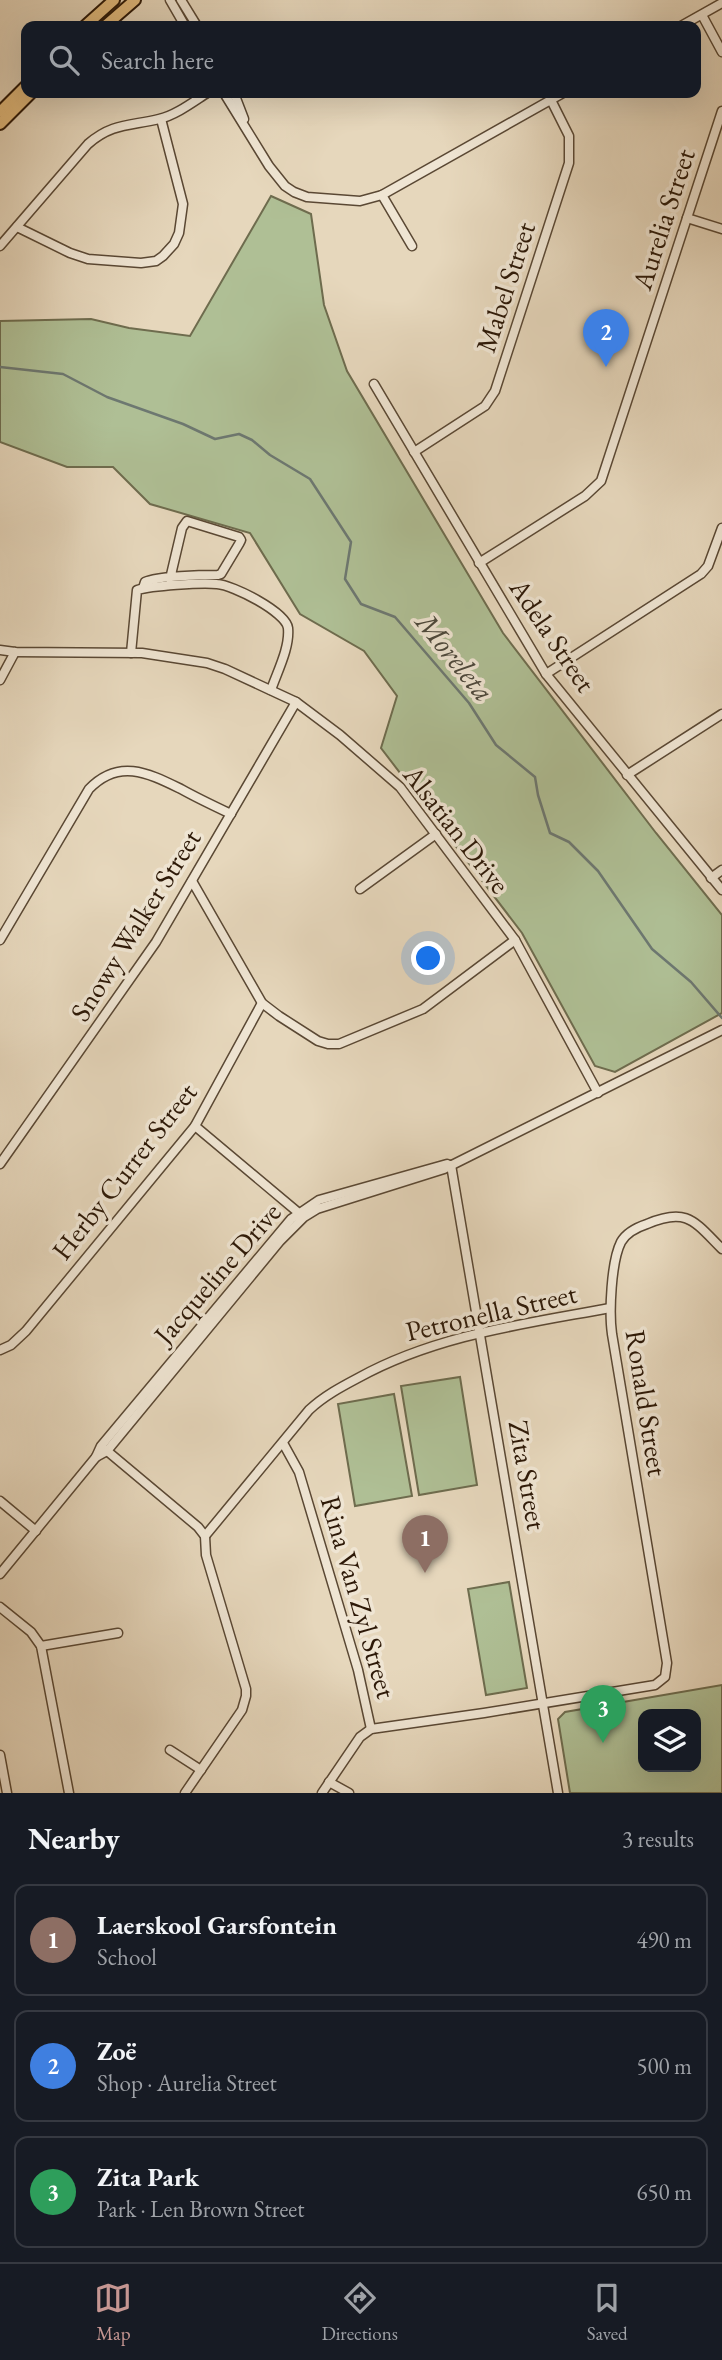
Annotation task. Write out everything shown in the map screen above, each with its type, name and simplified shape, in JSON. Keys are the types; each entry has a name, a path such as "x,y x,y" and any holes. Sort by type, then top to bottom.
{"main road":[{"path":"91,21 114,0"},
{"path":"111,21 135,0"},
{"path":"0,112 21,91"},
{"path":"0,124 26,98"}],"street":[{"path":"170,0 183,21"},
{"path":"181,0 194,21"},
{"path":"691,21 722,3"},
{"path":"702,15 722,52"},
{"path":"0,246 99,134 118,126 160,119 198,98"},
{"path":"227,98 269,166 285,186 298,194 360,201 382,195 554,98"},
{"path":"236,98 248,132"},
{"name":"Mabel Street","path":"414,452 485,406 495,391 569,163 569,136 551,100"},
{"name":"Aurelia Street","path":"479,564 585,496 601,481 722,111"},
{"path":"17,228 88,259 150,263 163,256 180,233 184,211 181,190 160,119"},
{"path":"382,195 412,246"},
{"path":"687,218 722,229"},
{"name":"Adela Street","path":"374,384 546,674 722,890"},
{"path":"131,653 139,590 145,582 151,579 170,579 220,574 241,540 239,537 187,521 182,528 170,579"},
{"path":"546,674 701,574 708,566 722,528"},
{"path":"139,590 220,584 281,616 287,624 288,636 271,690"},
{"name":"Alsatian Drive","path":"0,650 164,654 206,663 296,702 340,735 400,787 515,940 598,1093"},
{"path":"0,680 15,652"},
{"name":"Snowy Walker Street","path":"0,1164 119,997 192,881 296,702"},
{"path":"627,775 722,714"},
{"path":"0,940 89,789 106,775 125,771 145,773 231,814"},
{"path":"360,889 436,834"},
{"path":"711,877 722,870"},
{"path":"192,881 262,1003 318,1041 328,1044 339,1044 423,1009 515,940"},
{"name":"Herby Currer Street","path":"0,1350 12,1345 26,1331 195,1126 262,1003"},
{"name":"Jacqueline Drive","path":"0,1574 286,1223 319,1200 442,1164 451,1164 722,1030"},
{"path":"195,1126 301,1215"},
{"name":"Zita Street","path":"451,1164 558,1793"},
{"name":"Ronald Street","path":"544,1703 654,1685 665,1677 667,1663 612,1335 610,1308 621,1242 629,1233 644,1225 673,1215 681,1216 704,1231 722,1249"},
{"name":"Petronella Street","path":"205,1536 321,1399 403,1355 525,1323 610,1308"},
{"name":"Rina Van Zyl Street","path":"283,1443 296,1464 309,1503 358,1670 371,1729 360,1737 322,1793"},
{"path":"104,1448 198,1527 205,1536 206,1555 246,1696 242,1710 185,1793"},
{"path":"0,1501 36,1531"},
{"path":"0,1607 31,1632 41,1646 69,1793"},
{"path":"41,1646 118,1633"},
{"path":"371,1729 544,1703"},
{"path":"170,1750 201,1770"},
{"path":"0,1755 7,1793"},
{"path":"329,1782 349,1793"}],"green space":[{"path":"271,196 311,214 324,305 347,371 503,633 722,915 722,1013 615,1072 595,1066 522,933 381,748 397,696 364,651 300,614 250,533 150,504 113,467 67,467 0,442 0,321 91,319 129,328 190,336"},
{"path":"460,1377 477,1485 419,1495 401,1386"},
{"path":"394,1394 412,1496 355,1506 338,1404"},
{"path":"509,1582 527,1688 486,1695 468,1589"},
{"path":"722,1685 722,1793 570,1793 558,1719 565,1712"}],"waterway":[{"name":"Moreleta","path":"0,367 63,374 107,397 183,424 215,439 239,434 310,479 351,542 345,579 361,604 395,617 469,703 496,745 535,777 550,833 569,842 598,871 652,949 691,982 722,1018"}],"place":[{"name":"Zoë","path":"606,367"},
{"name":"Laerskool Garsfontein","path":"425,1573"},
{"name":"Zita Park","path":"603,1743"}]}
